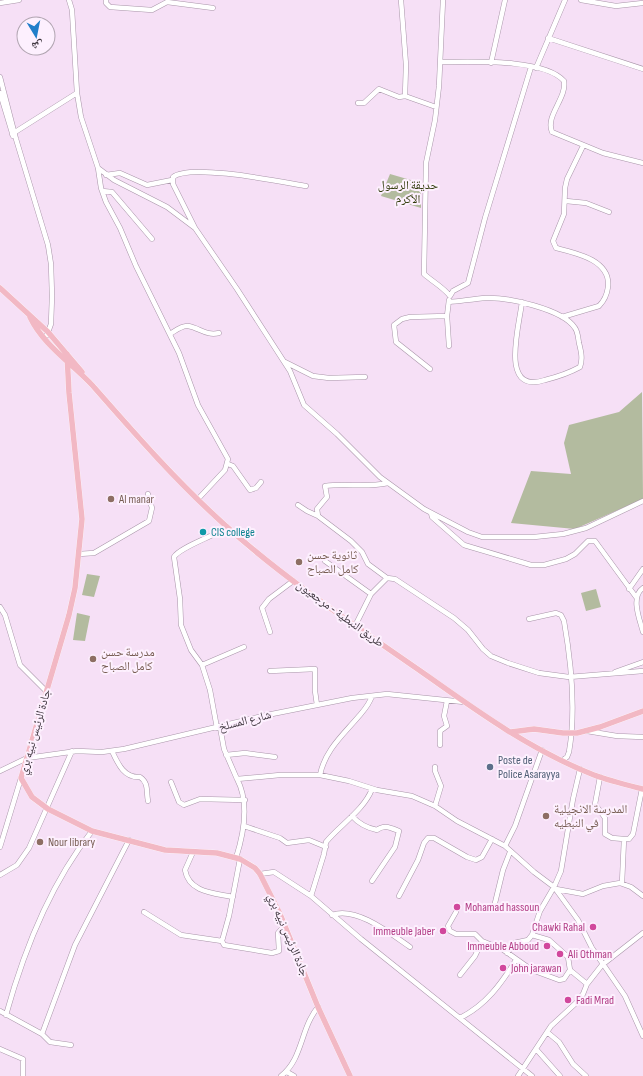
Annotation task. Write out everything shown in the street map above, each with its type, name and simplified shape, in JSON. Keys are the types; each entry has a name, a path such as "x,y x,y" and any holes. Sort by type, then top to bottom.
{"main road":[{"name":"طريق النبطية - مرجعيون","path":"0,288 30,317 198,500 227,527 293,581 464,702 511,732 542,750 580,769 600,777 643,789"},
{"name":"جادة الرئيس نبيه بري","path":"65,355 82,504 82,531 75,588 69,615 21,778 32,797 48,809 92,831 165,850 216,853 248,863 260,874 285,925 318,1007 350,1076"},
{"path":"511,732 534,729 570,734 587,731 643,711"}],"street":[{"path":"3,2 19,0"},
{"path":"69,0 72,10 81,117 98,168 102,191 109,210 124,237 136,266 179,353 198,405 226,454 228,464 225,470 198,500"},
{"path":"106,0 106,3 110,7 152,10 167,2 213,8"},
{"path":"401,0 406,65 405,96"},
{"path":"443,0 441,62 436,107 426,163 424,274 434,284 444,288 450,296"},
{"path":"491,63 505,0"},
{"path":"449,346 447,316 450,296 453,291 468,283 485,218 534,67 565,0"},
{"path":"581,0 616,6 643,3"},
{"path":"548,38 643,69"},
{"path":"441,62 491,63 534,67 560,78 564,81 564,88 551,123 552,132 583,146 613,156 643,163"},
{"path":"0,77 14,133"},
{"path":"358,103 364,103 379,89 399,97 405,96 436,107"},
{"path":"0,93 16,138 48,245 52,285 52,317 46,335"},
{"path":"14,133 78,93"},
{"path":"562,317 599,306 604,301 608,286 606,273 596,262 581,254 556,248 554,244 554,236 564,214 566,201 565,188 583,146"},
{"path":"98,168 106,175 162,204 195,228"},
{"path":"106,175 120,173 147,185 172,180 175,176 183,173 211,173 247,176 306,186"},
{"path":"172,180 195,228 237,288 293,376 304,405 337,434 388,483 431,512 468,532 482,537 534,537 563,534 586,528 643,501"},
{"path":"102,191 112,192 152,239"},
{"path":"566,201 586,203 609,212"},
{"path":"449,302 487,298 522,302 562,317 572,324 577,334 582,356 580,367 536,383 527,383 519,377 515,362 522,302"},
{"path":"430,369 396,342 394,325 402,319 410,317 447,316"},
{"path":"170,334 182,327 188,326 208,334 219,332"},
{"path":"283,361 313,376 328,378 365,377"},
{"path":"228,464 233,466 250,490 256,488 262,482"},
{"path":"318,516 317,509 327,497 325,486 345,485 369,487 388,483"},
{"path":"79,554 94,553 149,521 152,508 148,494"},
{"path":"298,505 306,511 318,516 346,536 362,552 368,564 387,578 395,579 454,618 468,630 483,649 491,656 508,664 539,673 570,677 643,671"},
{"path":"431,512 432,517 464,545 531,566 544,565 566,559 575,554 588,541 595,541 636,597 643,632"},
{"path":"222,941 233,898 244,826 245,800 226,755 210,690 202,665 191,650 181,625 180,598 174,557 181,551 213,536 227,527"},
{"path":"325,561 371,594"},
{"path":"630,589 643,569"},
{"path":"355,626 371,594 387,578"},
{"path":"270,632 262,608 269,599 293,581"},
{"path":"636,597 643,588"},
{"path":"0,607 5,615 20,665 47,692"},
{"path":"529,620 554,613 562,617 567,638 570,677 569,752 567,757 563,760"},
{"path":"202,665 244,647"},
{"path":"612,673 643,662"},
{"path":"270,671 315,669 315,691 317,705"},
{"name":"شارع المسلخ","path":"0,771 27,758 72,751 112,751 267,715 352,698 388,694 464,702"},
{"path":"320,775 324,759 332,746 366,709 372,696"},
{"path":"440,745 440,731 447,726 444,716 447,701"},
{"path":"587,731 617,736 643,737"},
{"path":"505,846 515,826 542,750"},
{"path":"0,875 17,865 24,857 48,809 72,751"},
{"path":"112,751 116,760 126,773 133,777 140,777 145,780 148,801"},
{"path":"226,755 245,753 275,757"},
{"path":"435,806 442,786 434,769 436,767"},
{"path":"507,953 514,943 528,940 532,935 540,911 555,888 560,871 580,769"},
{"path":"237,779 274,775 320,775 349,780 372,789 412,796 435,806 456,821 505,846 510,852 555,888 578,920 588,942 602,965 621,990 643,1036"},
{"path":"600,777 595,804 605,818 605,834 612,838 630,839 633,834 643,789"},
{"path":"0,846 21,778"},
{"path":"171,782 179,802 184,804 200,799 245,800"},
{"path":"312,896 326,847 326,842 368,798 372,789"},
{"path":"352,816 361,824 373,829 378,830 380,827 385,826 399,831 395,847 372,881"},
{"path":"244,826 280,838 287,843 309,840 326,847"},
{"path":"6,1014 15,981 36,926 73,857 92,831"},
{"path":"399,896 418,860 424,843 428,838 434,838 467,857 476,860 482,857 492,839"},
{"path":"622,883 624,839"},
{"path":"42,1034 75,945 129,840"},
{"path":"193,852 185,870 188,879 192,884 202,891 233,898"},
{"path":"494,907 503,870 510,852"},
{"path":"260,874 274,872 312,896 332,915 532,1076"},
{"path":"555,888 583,894 611,884 622,883 643,896"},
{"path":"144,912 180,935 222,941 224,945 231,947 277,953 279,948 278,933 285,925"},
{"path":"332,915 342,912 362,918 410,947"},
{"path":"456,912 448,924 449,930 456,934 475,934 482,941 507,953 532,970 560,980 564,979 570,970"},
{"path":"518,1076 557,1019 576,1003 583,994 587,984 602,965 643,932"},
{"path":"532,935 549,940 568,957 570,970 587,984"},
{"path":"460,975 475,956 482,941"},
{"path":"460,1018 482,1004 492,995 516,960"},
{"path":"281,1076 287,1072 296,1058 307,1022 318,1007"},
{"path":"0,1011 42,1034 50,1042 71,1045"},
{"path":"548,1032 559,1042 573,1064 586,1076"},
{"path":"0,1049 23,1059 23,1076"},
{"path":"536,1050 560,1076"},
{"path":"287,1072 294,1076"}],"green space":[{"name":"حديقة الرسول الأكرم","path":"390,174 421,183 421,208 381,196"},
{"path":"642,392 643,499 575,529 511,523 531,471 571,474 564,443 569,425 619,412"},
{"path":"87,574 100,576 94,597 82,595"},
{"path":"596,589 601,607 586,611 581,593"},
{"path":"77,613 90,616 85,641 73,640"}],"place":[{"name":"Al manar","path":"111,499"},
{"name":"CIS college","path":"203,532"},
{"name":"ثانوية حسن كامل الصباح","path":"299,562"},
{"name":"مدرسة حسن كامل الصباح","path":"93,659"},
{"name":"Poste de Police Asarayya","path":"490,767"},
{"name":"المدرسة الانجيلية في النبطيه","path":"546,816"},
{"name":"Nour library","path":"40,842"},
{"name":"Mohamad hassoun","path":"457,907"},
{"name":"Chawki Rahal","path":"593,927"},
{"name":"Immeuble Jaber","path":"443,931"},
{"name":"Immeuble Abboud","path":"547,946"},
{"name":"Ali Othman","path":"560,954"},
{"name":"John jarawan","path":"503,968"},
{"name":"Fadi Mrad","path":"568,1000"}]}
